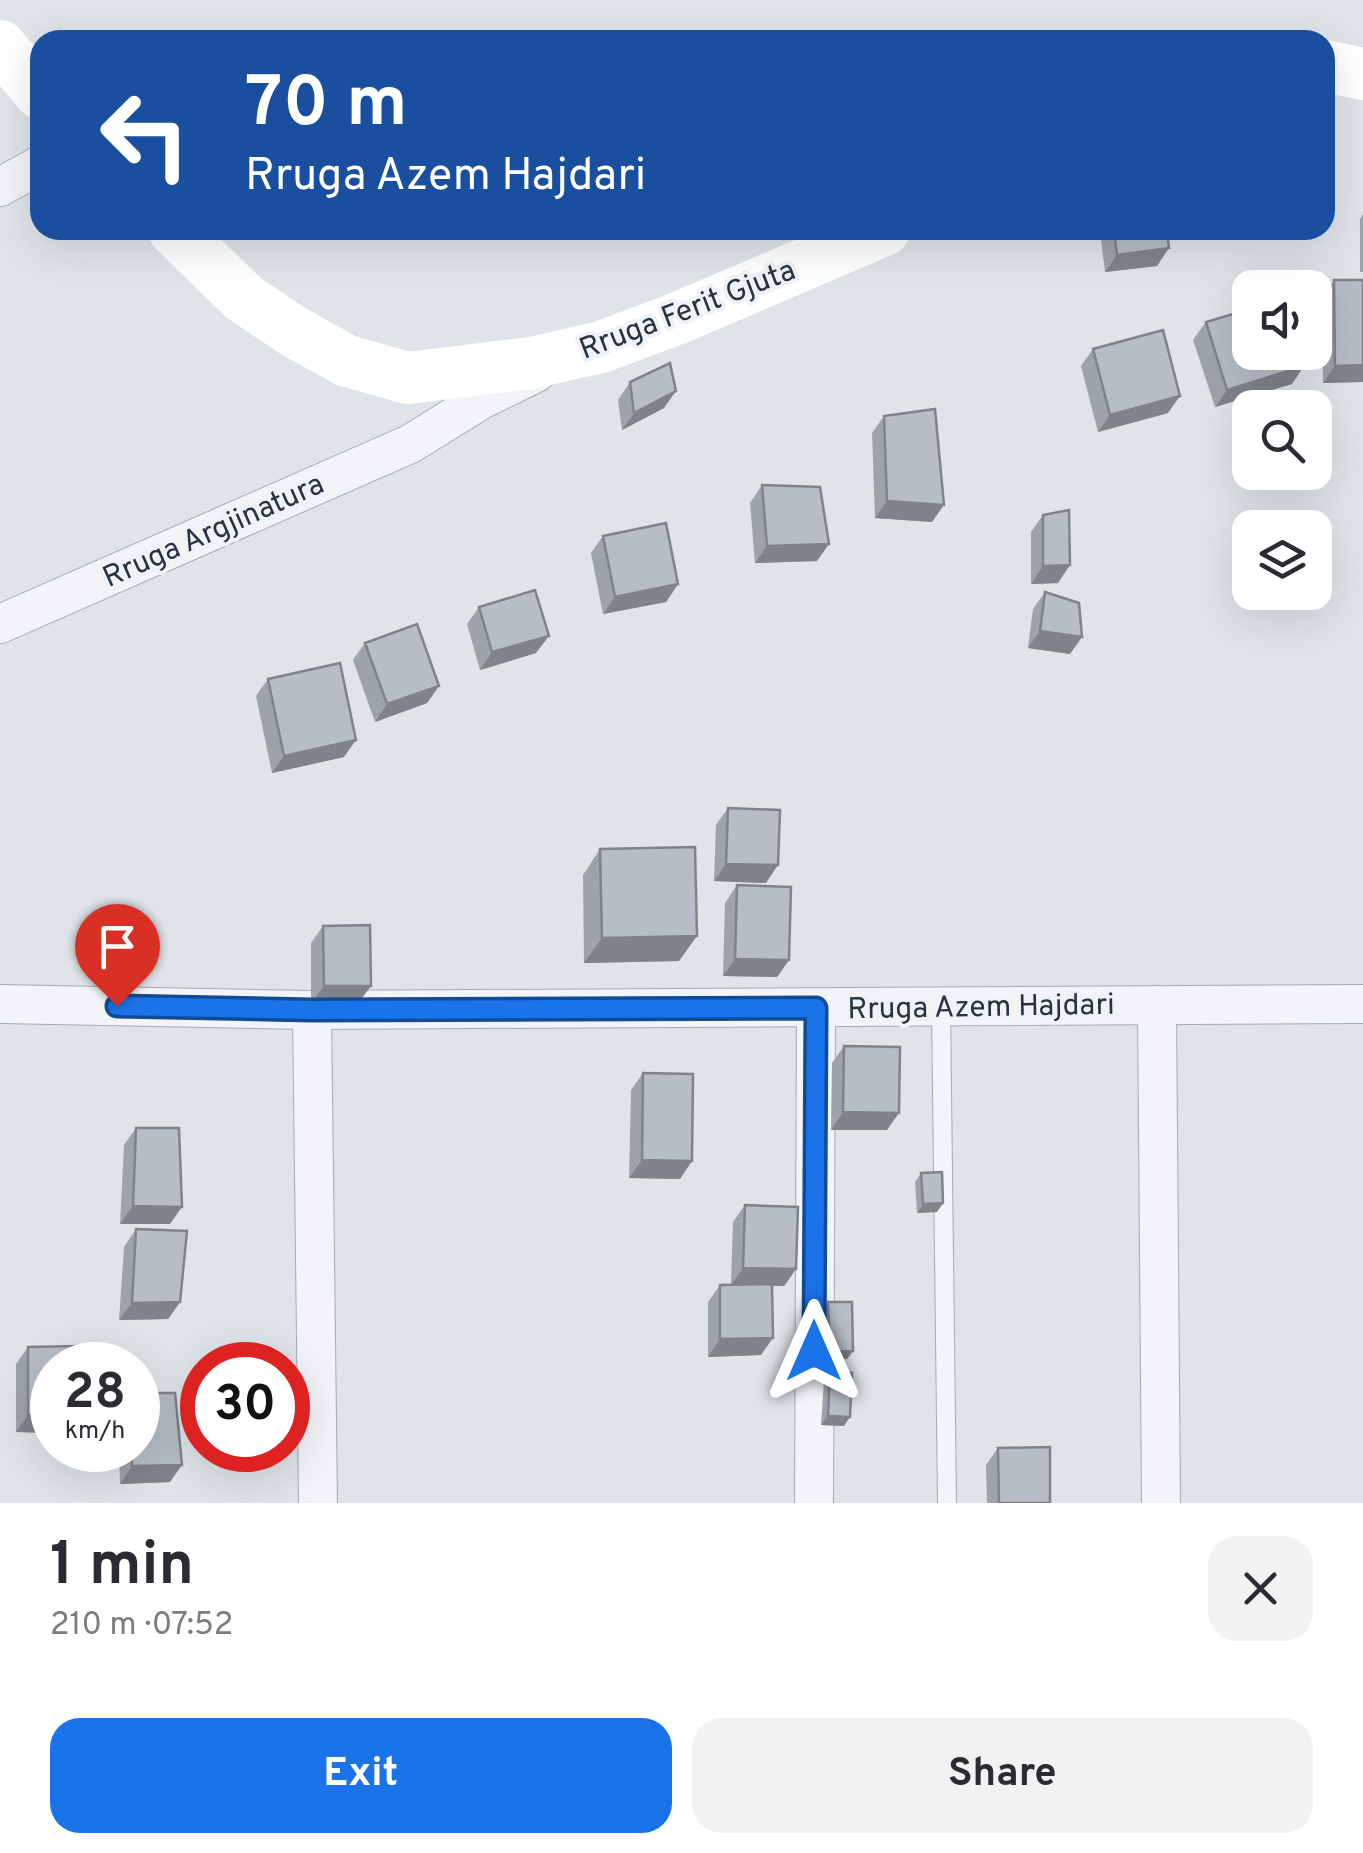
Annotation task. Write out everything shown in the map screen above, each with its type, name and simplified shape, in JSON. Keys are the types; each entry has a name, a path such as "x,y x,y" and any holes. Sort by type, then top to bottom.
{"street":[{"path":"0,46 30,80"},
{"path":"1335,68 1363,74"},
{"path":"0,187 30,171"},
{"name":"Rruga Ferit Gjuta","path":"184,240 244,298 293,332 347,360 408,378 531,363 601,347 861,240"},
{"name":"Rruga Argjinatura","path":"0,624 426,436 480,400 521,379 601,347"},
{"path":"408,378 427,403 426,436"},
{"name":"Rruga Azem Hajdari","path":"0,1004 312,1010 1363,1004"},
{"path":"1156,1004 1161,1503"},
{"path":"814,1503 816,1008"},
{"path":"312,1010 318,1503"}],"lane":[{"path":"941,1005 947,1503"}],"building":[{"path":"1115,240 1168,240 1169,248 1117,255"},
{"path":"1334,280 1363,280 1363,365 1335,366"},
{"path":"1232,314 1232,370 1291,370 1227,390 1206,322"},
{"path":"1163,330 1180,396 1110,415 1093,349"},
{"path":"670,363 676,391 634,413 630,382"},
{"path":"935,409 944,505 887,501 884,416"},
{"path":"762,485 820,487 829,544 767,546"},
{"path":"1069,510 1070,565 1043,566 1043,515"},
{"path":"666,523 678,584 615,597 603,536"},
{"path":"535,590 549,636 492,652 479,607"},
{"path":"1045,592 1079,603 1082,637 1040,631"},
{"path":"417,624 439,686 387,704 365,643"},
{"path":"340,663 356,740 284,756 268,679"},
{"path":"728,808 780,810 778,865 726,864"},
{"path":"695,847 697,936 602,938 600,849"},
{"path":"737,885 791,887 789,960 735,959"},
{"path":"370,925 371,986 324,986 323,926"},
{"path":"844,1046 900,1047 899,1113 843,1112"},
{"path":"643,1073 693,1074 692,1161 642,1160"},
{"path":"136,1128 179,1128 182,1207 133,1206"},
{"path":"942,1172 943,1203 923,1204 921,1173"},
{"path":"745,1205 798,1207 796,1269 743,1268"},
{"path":"136,1229 187,1231 180,1302 132,1303"},
{"path":"772,1284 773,1338 720,1339 720,1285"},
{"path":"828,1302 852,1302 853,1351 830,1352"},
{"path":"30,1347 30,1415 28,1415"},
{"path":"830,1372 852,1373 850,1417 828,1416"},
{"path":"160,1393 175,1393 180,1465 160,1465"},
{"path":"1050,1447 1050,1503 999,1503 998,1448"}],"route":[{"path":"117,1006 312,1010 816,1008 814,1351"}]}
